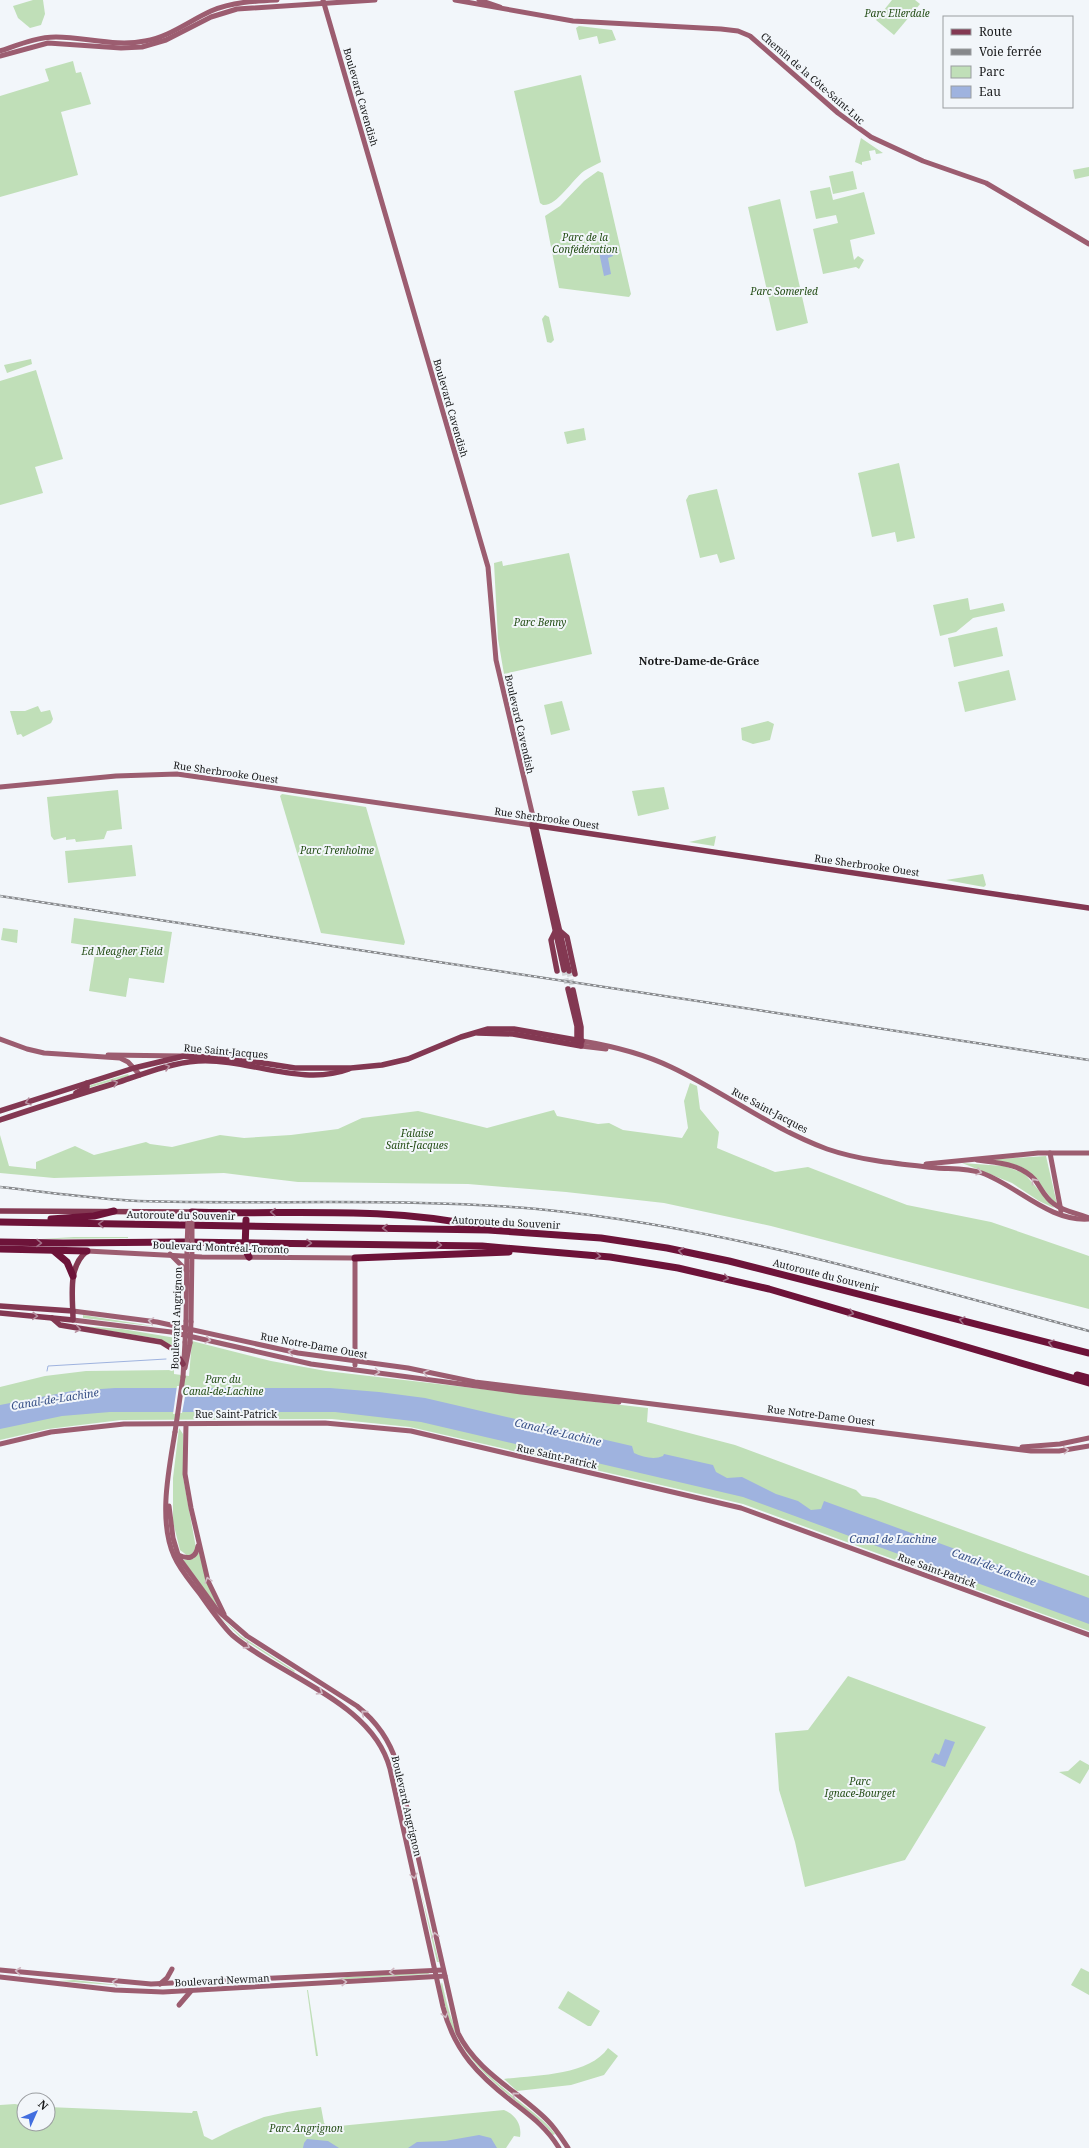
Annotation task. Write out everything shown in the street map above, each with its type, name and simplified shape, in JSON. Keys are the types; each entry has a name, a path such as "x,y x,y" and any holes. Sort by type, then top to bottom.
{"highway":[{"path":"26,1222 94,1216 114,1211"},
{"path":"249,1257 245,1248 246,1220 255,1212"},
{"path":"190,1215 255,1212 407,1216 458,1222 494,1230"},
{"name":"Autoroute du Souvenir","path":"0,1222 494,1230 601,1238 700,1254 1089,1353"},
{"path":"0,1242 198,1242 461,1246 559,1252 643,1262 723,1278 988,1352 1089,1378"},
{"path":"0,1249 87,1251"},
{"path":"54,1251 67,1262 74,1276"},
{"path":"355,1258 469,1253 559,1252"},
{"path":"988,1352 1089,1383"}],"main road":[{"path":"0,51 32,40 51,37 119,43 143,42 167,34 202,15 225,6 246,2 277,0"},
{"path":"0,56 48,43 121,48 142,47 166,40 204,20 233,10 325,2 375,0"},
{"name":"Chemin de la Côte-Saint-Luc","path":"455,0 573,21 721,29 744,32 762,45 837,112 866,134 891,148 986,183 1089,244"},
{"name":"Chemin de la Côte-Saint-Luc","path":"479,0 503,8"},
{"name":"Boulevard Cavendish","path":"325,2 488,567 496,660 566,970"},
{"name":"Rue Sherbrooke Ouest","path":"0,787 133,774 177,774 533,823 1089,908"},
{"path":"557,971 551,940 557,931 567,937 575,974"},
{"path":"570,990 579,1043"},
{"name":"Rue Saint-Jacques","path":"99,1056 118,1054 231,1058 295,1068 351,1068 382,1065 407,1059 461,1037 488,1029 504,1028 616,1049 644,1056 674,1068 817,1145 865,1158 888,1162 970,1170 987,1175 1011,1186 1039,1205 1089,1218"},
{"name":"Rue Saint-Jacques","path":"0,1039 27,1049 44,1053 99,1056 124,1060 140,1075"},
{"path":"0,1111 134,1068 184,1056"},
{"name":"Rue Saint-Jacques","path":"71,1097 140,1075 185,1063 220,1061 302,1074 339,1072 351,1068"},
{"path":"0,1120 71,1097 87,1087 87,1083"},
{"path":"48,1096 51,1104"},
{"path":"1050,1153 1060,1211"},
{"path":"972,1160 999,1156 1050,1153 1089,1153"},
{"name":"Rue Saint-Jacques","path":"923,1165 972,1160 1010,1165 1024,1170 1060,1211"},
{"path":"0,1211 114,1211 190,1215"},
{"name":"Boulevard Angrignon","path":"188,1321 190,1215"},
{"path":"73,1320 74,1276 78,1260 87,1251"},
{"name":"Boulevard Montréal-Toronto","path":"87,1251 249,1257 355,1258"},
{"path":"170,1254 187,1271"},
{"name":"Boulevard Angrignon","path":"190,1255 187,1271 188,1342 169,1467 167,1530 175,1557 222,1624 245,1645 354,1714 370,1729 381,1745 392,1775 448,2025 462,2053 485,2078 540,2123 559,2148"},
{"path":"354,1370 355,1258"},
{"name":"Rue Notre-Dame Ouest","path":"0,1306 73,1311 157,1322 298,1354 408,1368 461,1380 611,1398 626,1402"},
{"name":"Rue Notre-Dame Ouest","path":"0,1313 163,1330 282,1358 354,1370 521,1392 611,1402 626,1402 1031,1451 1049,1451 1089,1446"},
{"path":"52,1318 60,1325 161,1342 174,1350 183,1364"},
{"name":"Boulevard Angrignon","path":"183,1377 183,1364 188,1342"},
{"name":"Rue Saint-Patrick","path":"0,1444 51,1432 109,1425 325,1423 397,1429 711,1500 759,1514 1089,1636"},
{"path":"186,1424 185,1474 199,1545 209,1585 228,1621"},
{"name":"Rue Notre-Dame Ouest","path":"1013,1448 1054,1445 1089,1438"},
{"name":"Boulevard Angrignon","path":"168,1499 173,1538 178,1555 213,1605 228,1621 247,1636 357,1706 373,1720 385,1737 394,1754 398,1769 457,2031 467,2048 502,2083 546,2119 568,2148"},
{"path":"178,1555 187,1558 193,1557 199,1545"},
{"path":"159,1984 167,1978 172,1969"},
{"name":"Boulevard Newman","path":"0,1970 121,1983 159,1984 443,1970"},
{"name":"Boulevard Newman","path":"0,1977 126,1990 191,1991 445,1976"},
{"path":"178,2004 191,1991"}],"green space":[{"path":"33,0 43,0 45,14 41,25 30,28 18,18 13,6"},
{"name":"Parc Ellerdale","path":"892,0 915,0 920,4 894,35 876,20"},
{"path":"579,26 612,30 616,40 599,44 597,36 579,40 576,28"},
{"path":"73,61 76,73 81,72 91,104 61,112 78,175 0,197 0,96 49,81 45,69"},
{"name":"Parc de la Confédération","path":"581,75 601,162 579,175 554,201 543,205 540,203 514,91"},
{"path":"861,138 883,153 876,154 875,150 869,151 871,160 862,162 862,165 855,162"},
{"path":"1089,167 1089,176 1075,179 1073,170"},
{"name":"Parc de la Confédération","path":"598,171 603,173 631,294 629,297 559,288 545,216 560,206 584,181"},
{"path":"853,171 857,189 833,194 829,176"},
{"path":"830,187 833,200 864,192 875,234 850,240 854,260 858,256 864,260 859,269 856,267 823,274 813,229 838,223 836,215 816,219 810,191"},
{"name":"Parc Somerled","path":"780,199 808,323 777,331 748,207"},
{"path":"545,315 549,317 554,340 551,343 547,342 542,319"},
{"path":"31,359 32,364 7,373 4,365"},
{"path":"36,370 63,459 35,467 43,493 0,505 0,381"},
{"path":"584,428 586,440 567,444 564,432"},
{"path":"899,463 915,538 897,542 895,532 872,537 858,473"},
{"path":"717,489 735,559 720,563 717,554 700,558 686,500 689,495"},
{"name":"Parc Benny","path":"569,553 592,654 504,674 498,639 494,563 502,561 503,566"},
{"path":"968,598 970,610 1003,603 1005,611 973,618 956,632 940,636 933,605"},
{"path":"997,627 1003,656 954,667 948,638"},
{"path":"1009,670 1016,700 965,712 958,682"},
{"path":"562,701 570,730 551,735 544,705"},
{"path":"38,706 41,712 50,710 53,719 51,723 23,737 21,734 17,735 10,711 25,711"},
{"path":"768,721 774,724 770,740 753,744 742,740 741,728"},
{"path":"664,787 669,809 638,816 632,791"},
{"path":"118,790 122,829 107,831 104,839 76,842 75,839 66,840 66,837 54,840 51,836 47,797"},
{"name":"Parc Trenholme","path":"282,794 366,807 405,942 404,945 321,933 280,796"},
{"path":"716,836 714,846 689,842"},
{"path":"132,845 136,876 68,883 65,851"},
{"path":"983,874 986,885 984,887 946,880"},
{"name":"Ed Meagher Field","path":"74,918 172,932 164,983 129,978 126,997 89,991 96,947 71,943"},
{"path":"3,928 18,930 17,943 1,940"},
{"path":"128,1074 129,1076 88,1088 91,1085"},
{"name":"Falaise Saint-Jacques","path":"690,1083 697,1086 700,1109 719,1132 717,1148 775,1172 808,1167 907,1205 991,1222 1089,1256 1089,1309 771,1226 664,1203 566,1192 468,1184 298,1182 224,1173 54,1178 0,1173 0,1135 9,1166 36,1169 36,1162 75,1146 94,1155 146,1142 150,1144 172,1147 220,1135 244,1138 291,1135 338,1129 362,1118 418,1111 487,1128 554,1110 557,1116 598,1124 609,1123 623,1130 682,1138 688,1128 684,1101"},
{"path":"1046,1156 1057,1204 1032,1174 1026,1170 1013,1164 983,1160"},
{"path":"962,1163 1004,1166 1024,1173 1054,1208 1039,1201 1012,1183"},
{"path":"74,1237 128,1237 128,1238 41,1239"},
{"path":"83,1315 159,1327 83,1318"},
{"path":"80,1326 122,1329 176,1338 176,1340 179,1341 178,1350 181,1350 181,1354 171,1345 160,1339"},
{"name":"Parc du Canal-de-Lachine","path":"192,1341 271,1361 326,1371 648,1408 647,1422 735,1445 856,1490 862,1496 875,1498 1089,1576 1089,1631 743,1504 410,1427 332,1419 121,1420 48,1429 0,1440 0,1387 45,1376 86,1371 174,1370 174,1374 189,1376"},
{"path":"179,1428 183,1434 183,1477 196,1548 191,1555 188,1556 180,1550 173,1522 173,1478"},
{"path":"199,1552 207,1582 218,1608 183,1560 193,1559"},
{"path":"217,1614 241,1636 295,1671 294,1672 241,1638"},
{"name":"Parc Ignace-Bourget","path":"848,1676 986,1727 905,1860 805,1887 795,1842 779,1790 775,1733 808,1730"},
{"path":"1080,1760 1089,1765 1089,1769 1080,1784 1059,1772 1068,1771"},
{"path":"419,1884 439,1962 437,1962"},
{"path":"1081,1968 1089,1972 1089,1995 1071,1985"},
{"path":"428,1972 429,1974 331,1980 347,1977"},
{"path":"74,1980 126,1986 59,1981"},
{"path":"442,1982 453,2022 459,2037 467,2050 488,2074 543,2120 555,2134 553,2135 541,2121 505,2092 472,2060 456,2035 450,2021 442,1993"},
{"path":"308,1990 318,2056 316,2056"},
{"path":"568,1991 600,2011 591,2026 588,2026 558,2008"},
{"path":"608,2048 618,2056 604,2075 571,2085 517,2091 504,2079 546,2075 575,2069 588,2064 599,2057"},
{"name":"Parc Angrignon","path":"16,2104 16,2132 56,2132 56,2107 192,2113 193,2111 197,2111 204,2136 212,2140 264,2117 321,2107 324,2123 329,2127 504,2110 512,2115 517,2121 520,2128 520,2137 514,2136 506,2148 0,2148 0,2105"}],"water":[{"path":"612,249 613,256 608,258 611,274 604,276 599,252"},
{"name":"Canal de Lachine","path":"115,1388 330,1388 379,1392 425,1398 632,1446 634,1453 645,1457 656,1458 663,1456 664,1454 713,1465 716,1472 727,1478 742,1477 776,1494 798,1501 811,1510 821,1509 824,1501 1089,1598 1089,1624 743,1497 421,1422 335,1412 110,1412 62,1416 0,1429 0,1405 72,1391"},
{"path":"945,1739 955,1742 945,1767 931,1762 935,1753 939,1755"},
{"path":"479,2135 491,2138 497,2148 408,2148 417,2142 445,2141"},
{"path":"307,2139 328,2141 339,2148 303,2148"}],"pier":[{"path":"177,1386 187,1386 182,1413 173,1414"}],"waterway":[{"path":"47,1371 48,1366 166,1359"}],"tunnel":[{"path":"564,970 568,989"},
{"path":"569,971 573,990"}],"railway":[{"path":"0,896 1089,1060"},
{"path":"0,1187 86,1197 138,1201 438,1203 537,1209 608,1217 677,1229 816,1258 1089,1331"}],"district":[{"name":"Notre-Dame-de-Grâce","path":"699,661"}],"water label":[{"name":"Canal-de-Lachine","path":"55,1399"},
{"name":"Canal-de-Lachine","path":"558,1432"},
{"name":"Canal-de-Lachine","path":"994,1567"}]}
